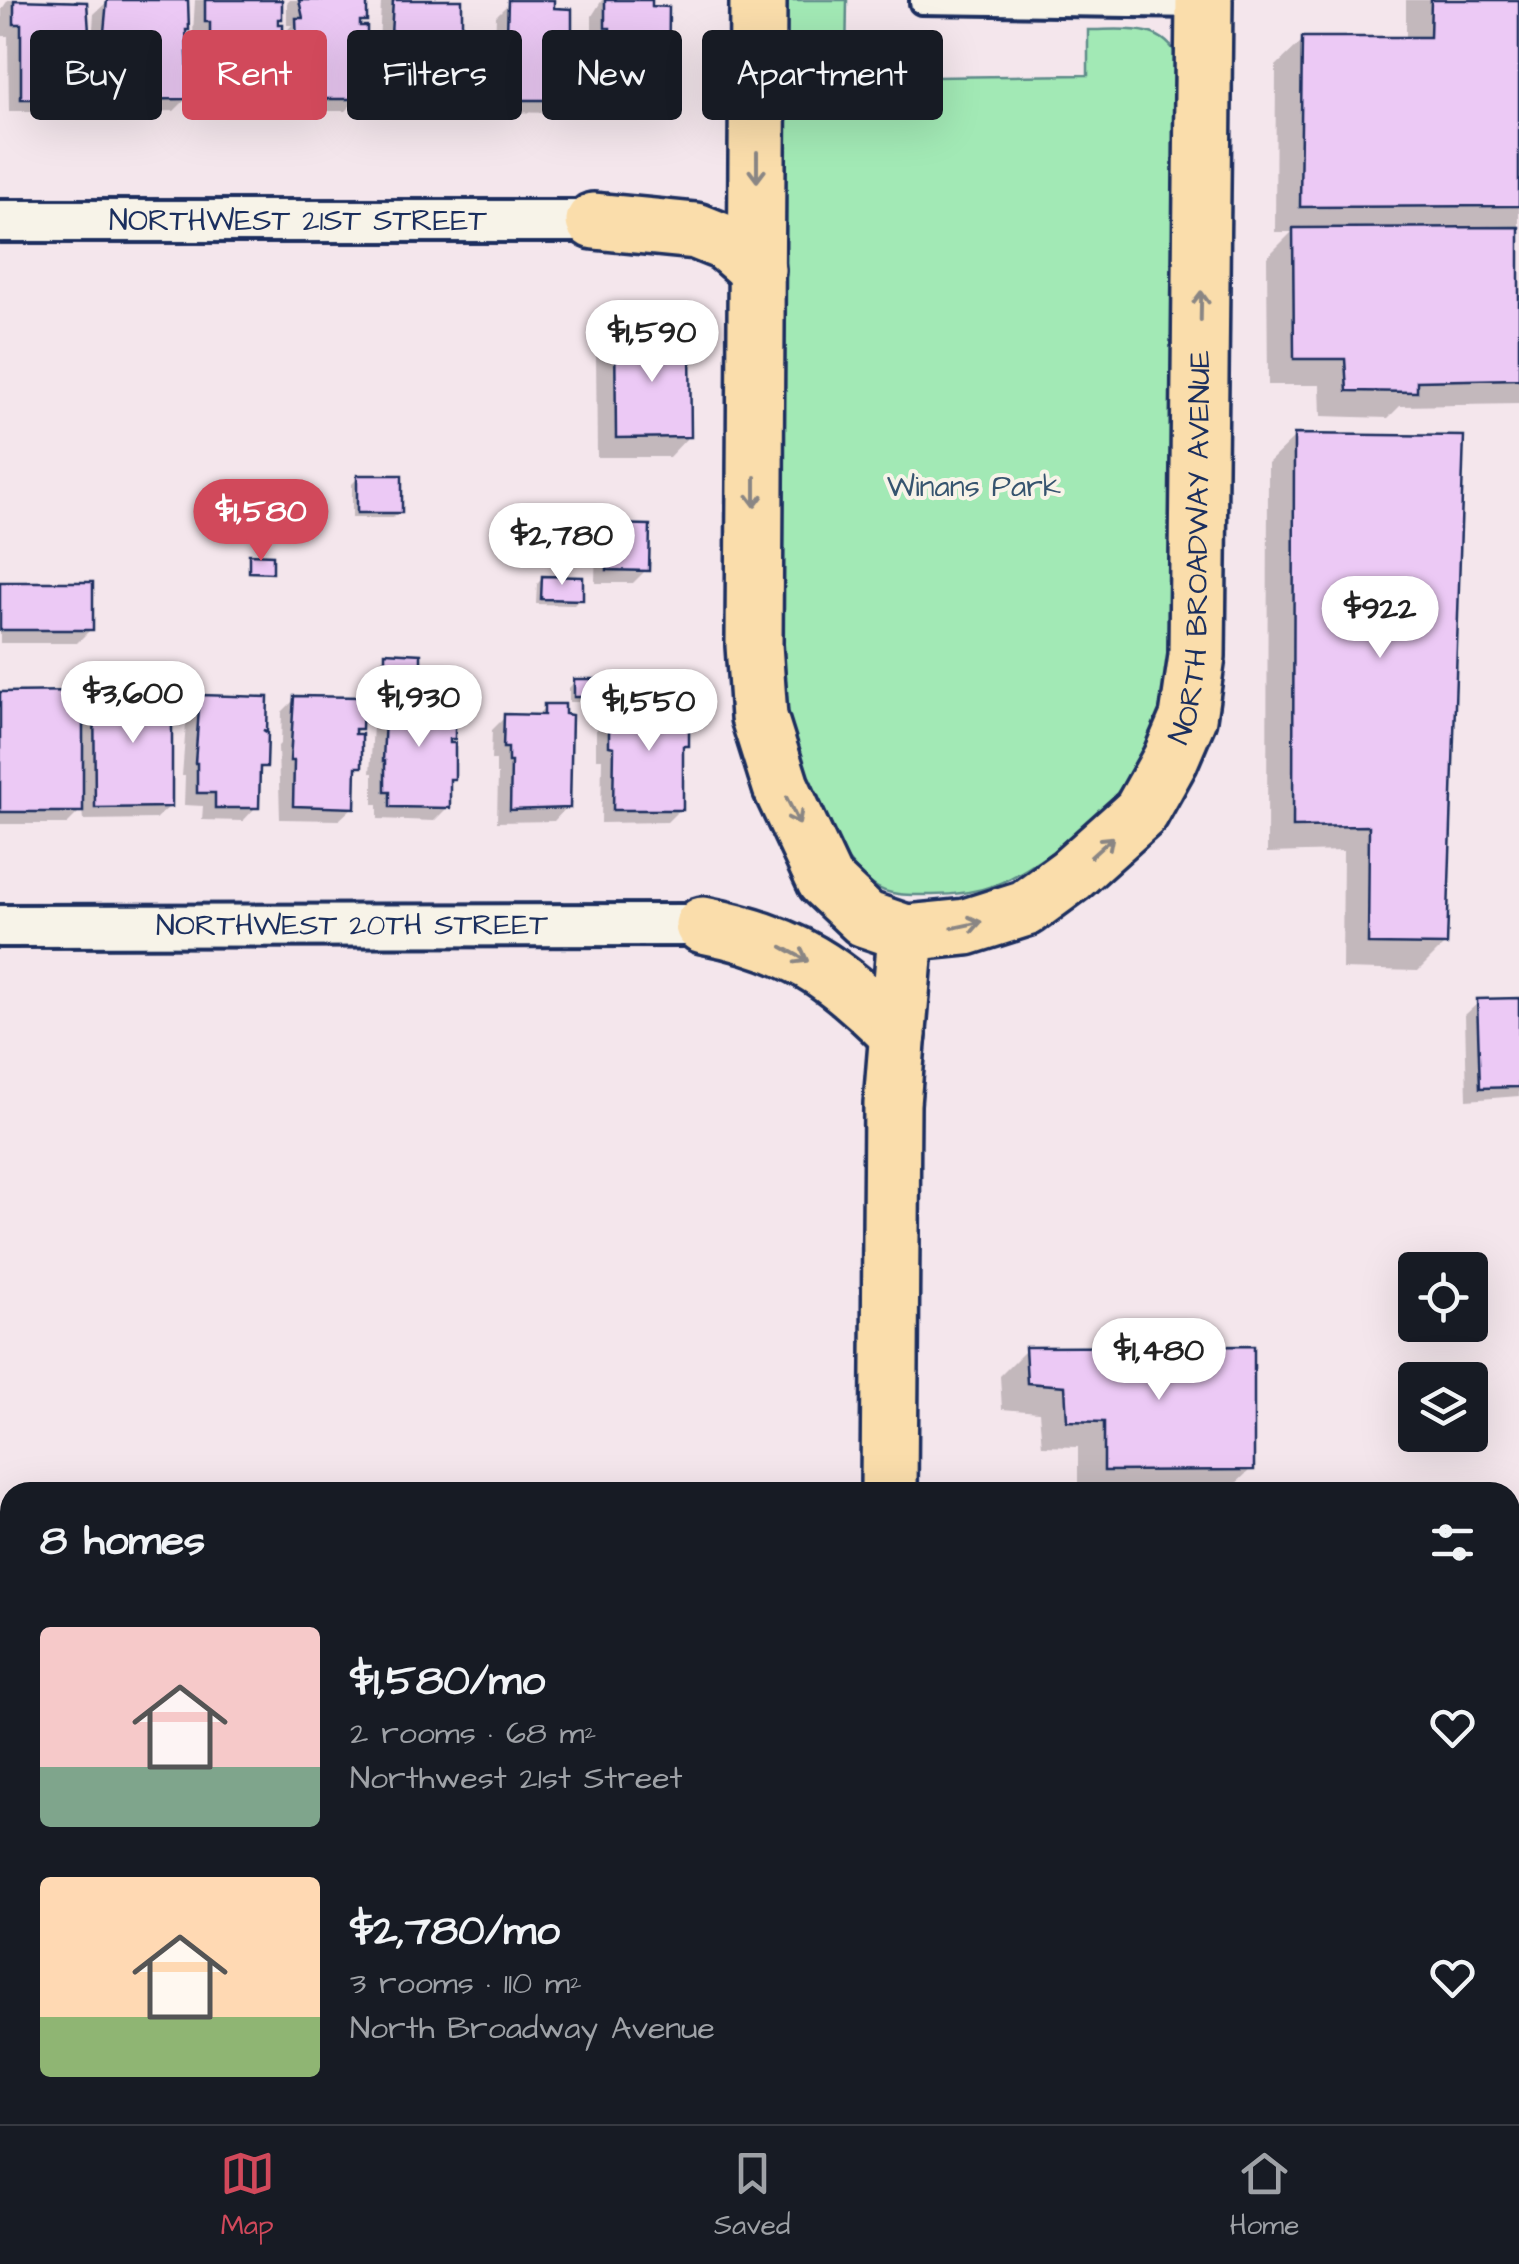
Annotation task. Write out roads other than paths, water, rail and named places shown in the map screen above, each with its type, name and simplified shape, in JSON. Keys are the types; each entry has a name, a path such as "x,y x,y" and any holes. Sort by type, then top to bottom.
{"main road":[{"path":"758,0 754,645 758,717 782,787 825,881 866,919 906,934 892,1104 889,1482"},
{"name":"NORTH BROADWAY AVENUE","path":"906,934 966,927 1026,908 1071,874 1141,812 1188,718 1196,656 1204,4"},
{"path":"594,220 696,231 726,243 757,270"},
{"path":"703,925 769,940 795,953 854,991 898,1036"}],"street":[{"name":"NORTHWEST 21ST STREET","path":"0,220 594,220"},
{"name":"NORTHWEST 20TH STREET","path":"0,926 703,925"}],"lane":[{"path":"922,0 921,3 1204,4"}],"park label":[{"name":"Winans Park","path":"974,487"}]}
